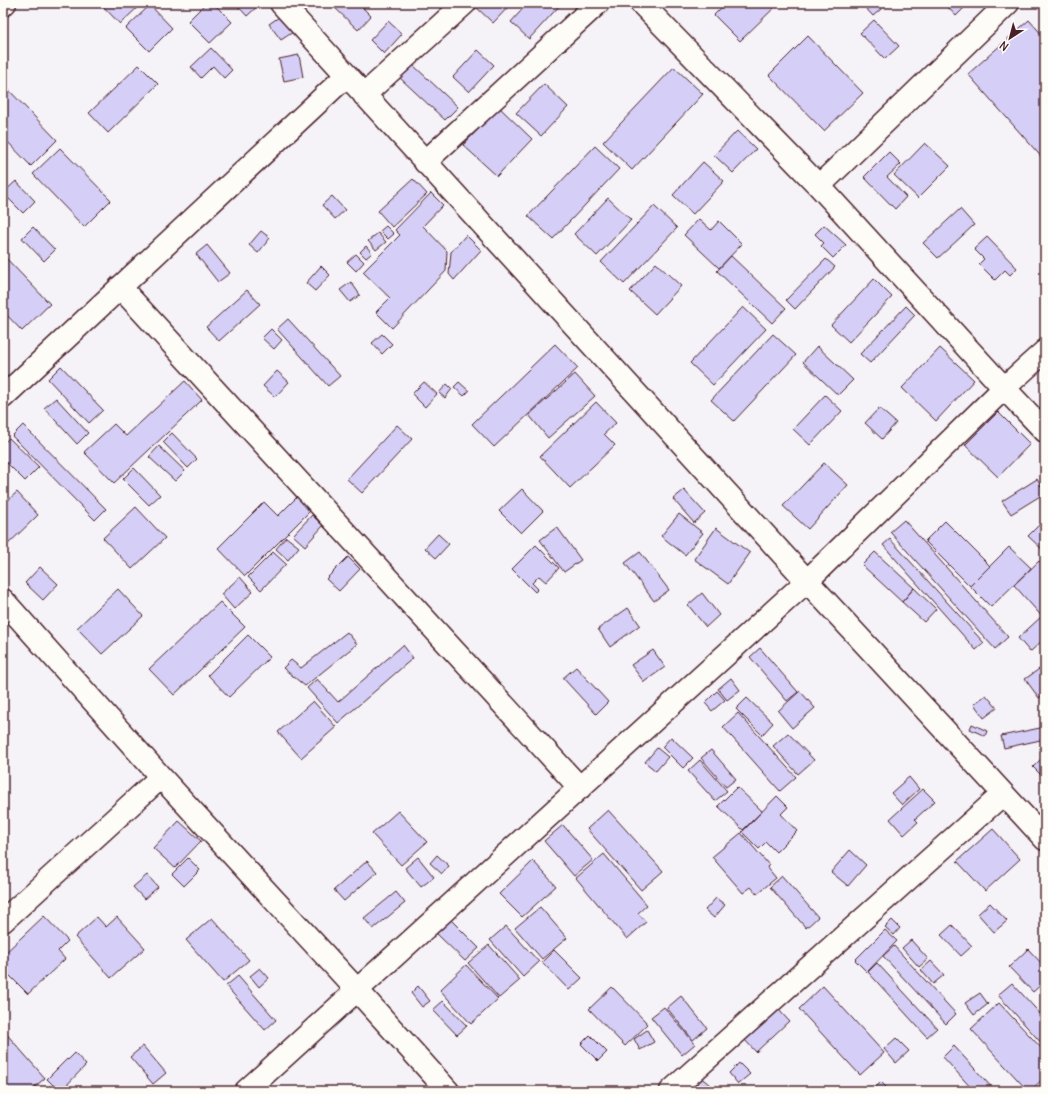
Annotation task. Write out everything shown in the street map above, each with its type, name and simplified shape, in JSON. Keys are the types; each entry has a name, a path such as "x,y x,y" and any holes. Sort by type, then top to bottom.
{"street":[{"path":"281,3 807,581 1045,839"},
{"path":"364,95 465,3"},
{"path":"425,162 598,3"},
{"path":"642,3 819,186 1004,388 1045,430"},
{"path":"819,186 1008,3"},
{"path":"3,397 346,76"},
{"path":"120,287 580,788"},
{"path":"246,1091 807,581 1004,388 1045,350"},
{"path":"3,600 161,778 448,1091"},
{"path":"3,921 161,778"},
{"path":"671,1091 1003,794"}],"building":[{"path":"100,3 139,3 141,4 120,24"},
{"path":"206,3 213,3 232,22 210,43 188,21"},
{"path":"235,3 261,3 247,16"},
{"path":"330,3 367,3 363,8 371,16 358,30"},
{"path":"480,3 512,3 493,23 476,7"},
{"path":"528,3 562,3 529,39 511,22"},
{"path":"726,3 779,3 740,41 714,15"},
{"path":"861,3 888,3 873,16"},
{"path":"944,3 969,3 956,16"},
{"path":"150,5 172,28 149,51 126,28"},
{"path":"282,15 293,32 281,40 269,24"},
{"path":"874,20 899,46 885,59 860,33"},
{"path":"1029,20 1045,38 1045,161 968,74"},
{"path":"388,21 402,34 384,54 370,40"},
{"path":"808,36 863,93 824,131 769,75"},
{"path":"211,48 232,70 224,78 213,66 201,78 191,67"},
{"path":"478,50 494,65 469,92 453,77"},
{"path":"299,55 303,77 284,81 279,59"},
{"path":"139,65 158,84 108,133 89,113"},
{"path":"413,65 458,107 445,120 400,78"},
{"path":"674,67 703,94 632,170 603,142"},
{"path":"3,84 57,140 31,166 3,137"},
{"path":"544,84 568,107 541,136 516,113"},
{"path":"499,107 532,139 497,176 463,145"},
{"path":"737,131 756,149 733,173 714,155"},
{"path":"925,143 950,166 918,198 894,175"},
{"path":"595,146 619,169 553,239 528,216"},
{"path":"60,148 111,200 84,227 33,174"},
{"path":"889,152 901,164 887,177 906,197 895,209 864,177"},
{"path":"703,162 724,181 693,214 673,195"},
{"path":"413,179 427,194 392,227 378,211"},
{"path":"16,181 35,201 23,213 3,193"},
{"path":"431,193 443,205 423,226 447,251 446,271 392,328 376,312 390,298 363,272 400,235 395,230"},
{"path":"332,196 345,210 335,219 322,205"},
{"path":"608,198 631,220 597,256 574,234"},
{"path":"654,206 677,228 624,284 601,262"},
{"path":"960,209 974,225 938,258 923,243"},
{"path":"699,219 711,230 719,221 742,244 719,268 684,235"},
{"path":"824,225 846,245 833,258 821,246 824,243 815,234"},
{"path":"386,226 394,234 388,239 380,231"},
{"path":"33,227 55,250 44,261 22,238"},
{"path":"261,231 270,238 258,253 249,245"},
{"path":"378,233 386,242 376,250 368,241"},
{"path":"466,235 481,250 454,280 449,274 451,252"},
{"path":"987,237 1017,268 1010,275 1005,270 995,280 979,264 984,259 974,249"},
{"path":"207,245 230,273 218,282 196,254"},
{"path":"366,246 372,253 366,258 360,252"},
{"path":"356,254 364,262 356,271 347,262"},
{"path":"3,255 50,304 22,331 3,311"},
{"path":"731,256 786,308 772,323 717,271"},
{"path":"826,259 835,267 795,309 786,300"},
{"path":"656,263 681,286 655,314 630,291"},
{"path":"321,266 330,275 315,291 306,283"},
{"path":"874,279 892,297 849,342 831,325"},
{"path":"351,282 360,295 350,302 340,290"},
{"path":"247,290 260,304 219,341 206,327"},
{"path":"906,306 915,315 870,363 860,354"},
{"path":"743,307 766,329 713,385 690,363"},
{"path":"288,319 340,376 328,386 277,329"},
{"path":"271,329 282,340 274,349 262,338"},
{"path":"382,334 392,344 382,354 372,343"},
{"path":"773,334 796,355 734,421 711,400"},
{"path":"555,344 578,368 494,447 472,424"},
{"path":"817,346 853,380 838,395 803,362"},
{"path":"940,348 974,380 936,421 902,388"},
{"path":"61,366 103,410 89,423 48,379"},
{"path":"277,371 289,382 275,397 263,386"},
{"path":"575,374 595,396 548,438 529,415"},
{"path":"185,381 202,400 114,483 84,452 114,424 126,436"},
{"path":"424,382 437,394 425,407 412,394"},
{"path":"459,382 469,391 464,396 454,387"},
{"path":"447,384 452,389 445,398 439,393"},
{"path":"825,395 842,411 810,445 793,429"},
{"path":"56,398 88,433 77,444 44,408"},
{"path":"596,402 616,423 604,434 615,445 570,488 540,456"},
{"path":"879,408 896,423 882,439 865,423"},
{"path":"998,412 1030,444 998,477 965,445"},
{"path":"23,425 106,509 95,520 12,436"},
{"path":"397,425 412,439 362,493 347,479"},
{"path":"172,433 197,459 188,468 163,442"},
{"path":"9,438 39,467 25,481 3,459 3,444"},
{"path":"159,446 185,471 175,481 149,457"},
{"path":"824,463 848,485 808,529 783,506"},
{"path":"134,468 160,495 149,505 123,479"},
{"path":"1037,479 1045,493 1011,514 1002,501"},
{"path":"522,489 543,511 521,533 499,511"},
{"path":"684,490 705,513 694,523 673,499"},
{"path":"17,492 38,515 3,549 3,505"},
{"path":"297,497 311,510 245,576 218,548 264,502 278,516"},
{"path":"136,507 165,538 132,569 103,538"},
{"path":"679,514 703,533 685,555 661,536"},
{"path":"312,515 323,526 305,546 293,535"},
{"path":"1045,519 1045,552 1028,536"},
{"path":"904,520 1008,637 995,649 890,532"},
{"path":"945,521 990,566 970,586 925,541"},
{"path":"557,527 581,560 564,572 540,540"},
{"path":"716,528 750,553 728,584 694,559"},
{"path":"438,534 449,544 436,558 425,548"},
{"path":"286,537 299,547 288,560 276,549"},
{"path":"890,539 984,643 976,650 883,545"},
{"path":"536,545 559,568 546,582 539,576 532,583 538,589 535,592 512,569"},
{"path":"1009,547 1031,568 991,607 970,586"},
{"path":"273,552 286,564 261,590 248,577"},
{"path":"640,552 669,590 654,601 625,563"},
{"path":"875,552 914,588 902,602 862,565"},
{"path":"348,557 360,569 339,591 326,579"},
{"path":"1039,561 1045,567 1045,620 1014,585"},
{"path":"40,567 58,584 43,600 25,583"},
{"path":"240,577 253,592 234,609 221,594"},
{"path":"914,588 936,609 924,622 902,602"},
{"path":"118,589 143,616 102,654 77,628"},
{"path":"702,593 719,615 706,627 688,605"},
{"path":"220,602 245,627 174,695 149,669"},
{"path":"628,608 640,625 610,647 598,629"},
{"path":"1041,617 1045,621 1045,638 1030,652 1018,638"},
{"path":"347,632 357,644 305,686 283,668 291,660 301,668"},
{"path":"248,635 270,657 229,697 208,675"},
{"path":"403,645 413,658 338,723 307,688 317,679 338,702"},
{"path":"760,648 798,692 787,701 750,657"},
{"path":"653,650 665,667 644,682 631,665"},
{"path":"1045,665 1045,694 1039,698 1025,679"},
{"path":"576,667 608,702 596,714 563,678"},
{"path":"731,678 740,690 727,700 718,689"},
{"path":"717,691 725,700 712,711 705,703"},
{"path":"800,691 815,708 792,728 778,711"},
{"path":"986,695 997,708 984,718 974,704"},
{"path":"747,698 773,723 762,735 736,709"},
{"path":"313,701 336,727 301,758 278,732"},
{"path":"738,713 796,777 780,791 723,727"},
{"path":"972,724 987,731 985,736 970,729"},
{"path":"1045,727 1045,739 1004,748 1001,736"},
{"path":"788,733 814,760 798,774 773,746"},
{"path":"671,737 693,758 683,768 662,747"},
{"path":"657,748 668,757 656,771 645,762"},
{"path":"711,750 736,779 726,787 701,758"},
{"path":"1045,755 1045,779 1033,767"},
{"path":"700,760 727,791 715,801 688,771"},
{"path":"909,777 919,789 902,805 891,793"},
{"path":"737,787 762,811 743,830 718,806"},
{"path":"923,789 935,801 915,819 918,822 904,835 890,819"},
{"path":"777,796 788,807 781,814 797,831 776,852 766,842 759,849 742,832"},
{"path":"608,810 663,871 641,890 587,829"},
{"path":"398,811 427,842 401,865 372,834"},
{"path":"179,821 201,841 175,868 153,848"},
{"path":"563,825 593,860 574,876 544,841"},
{"path":"993,829 1020,859 985,891 957,861"},
{"path":"741,833 769,865 767,867 776,878 757,894 751,887 743,893 712,857"},
{"path":"850,850 866,865 848,886 831,872"},
{"path":"604,854 647,905 638,913 646,922 627,939 576,878"},
{"path":"437,855 449,866 442,874 430,863"},
{"path":"418,857 434,877 421,887 405,868"},
{"path":"188,858 200,870 184,886 172,874"},
{"path":"367,861 377,872 344,901 334,890"},
{"path":"533,861 556,886 522,917 499,894"},
{"path":"147,875 158,887 144,899 133,887"},
{"path":"782,876 818,917 806,928 770,887"},
{"path":"396,892 405,903 373,929 364,918"},
{"path":"716,898 725,905 714,918 705,910"},
{"path":"990,903 1007,921 994,932 978,914"},
{"path":"540,907 567,938 542,959 515,928"},
{"path":"44,916 68,941 58,951 65,959 28,994 3,969 3,955"},
{"path":"97,917 106,927 117,917 145,948 111,978 75,937"},
{"path":"212,918 249,960 223,982 186,940"},
{"path":"449,918 479,948 465,961 435,932"},
{"path":"892,920 900,928 894,935 885,927"},
{"path":"952,925 972,946 961,956 941,935"},
{"path":"506,926 539,962 523,977 490,940"},
{"path":"885,930 897,941 867,972 855,960"},
{"path":"911,940 928,959 919,967 902,948"},
{"path":"489,945 520,980 499,998 468,963"},
{"path":"894,946 956,1014 946,1024 883,956"},
{"path":"1028,949 1045,967 1045,981 1033,992 1009,967"},
{"path":"554,950 582,978 569,990 542,962"},
{"path":"931,961 944,975 933,984 921,970"},
{"path":"877,963 937,1028 927,1037 868,972"},
{"path":"466,965 498,999 471,1024 440,990"},
{"path":"260,968 269,978 259,987 250,976"},
{"path":"238,976 276,1020 265,1030 226,986"},
{"path":"1012,983 1045,1019 1045,1047 998,995"},
{"path":"418,986 430,1001 422,1007 411,993"},
{"path":"823,986 884,1053 860,1075 799,1009"},
{"path":"612,987 648,1024 625,1046 589,1009"},
{"path":"980,993 988,1004 974,1015 965,1003"},
{"path":"681,996 707,1028 693,1040 667,1008"},
{"path":"443,1001 467,1026 457,1035 433,1010"},
{"path":"999,1003 1045,1052 1045,1077 1030,1091 1028,1091 971,1029"},
{"path":"664,1007 695,1044 682,1055 651,1017"},
{"path":"778,1009 789,1021 756,1052 744,1039"},
{"path":"3,1030 45,1078 30,1091 6,1091 3,1088"},
{"path":"647,1030 654,1042 640,1050 634,1039"},
{"path":"590,1035 607,1052 598,1061 581,1044"},
{"path":"896,1038 909,1051 896,1063 884,1049"},
{"path":"143,1046 166,1073 153,1084 130,1057"},
{"path":"954,1046 995,1091 974,1091 943,1057"},
{"path":"75,1053 86,1065 61,1091 59,1091 47,1079"},
{"path":"739,1063 750,1074 738,1084 729,1073"},
{"path":"698,1075 710,1085 705,1091 693,1082"},
{"path":"881,1082 890,1091 872,1091"}]}
